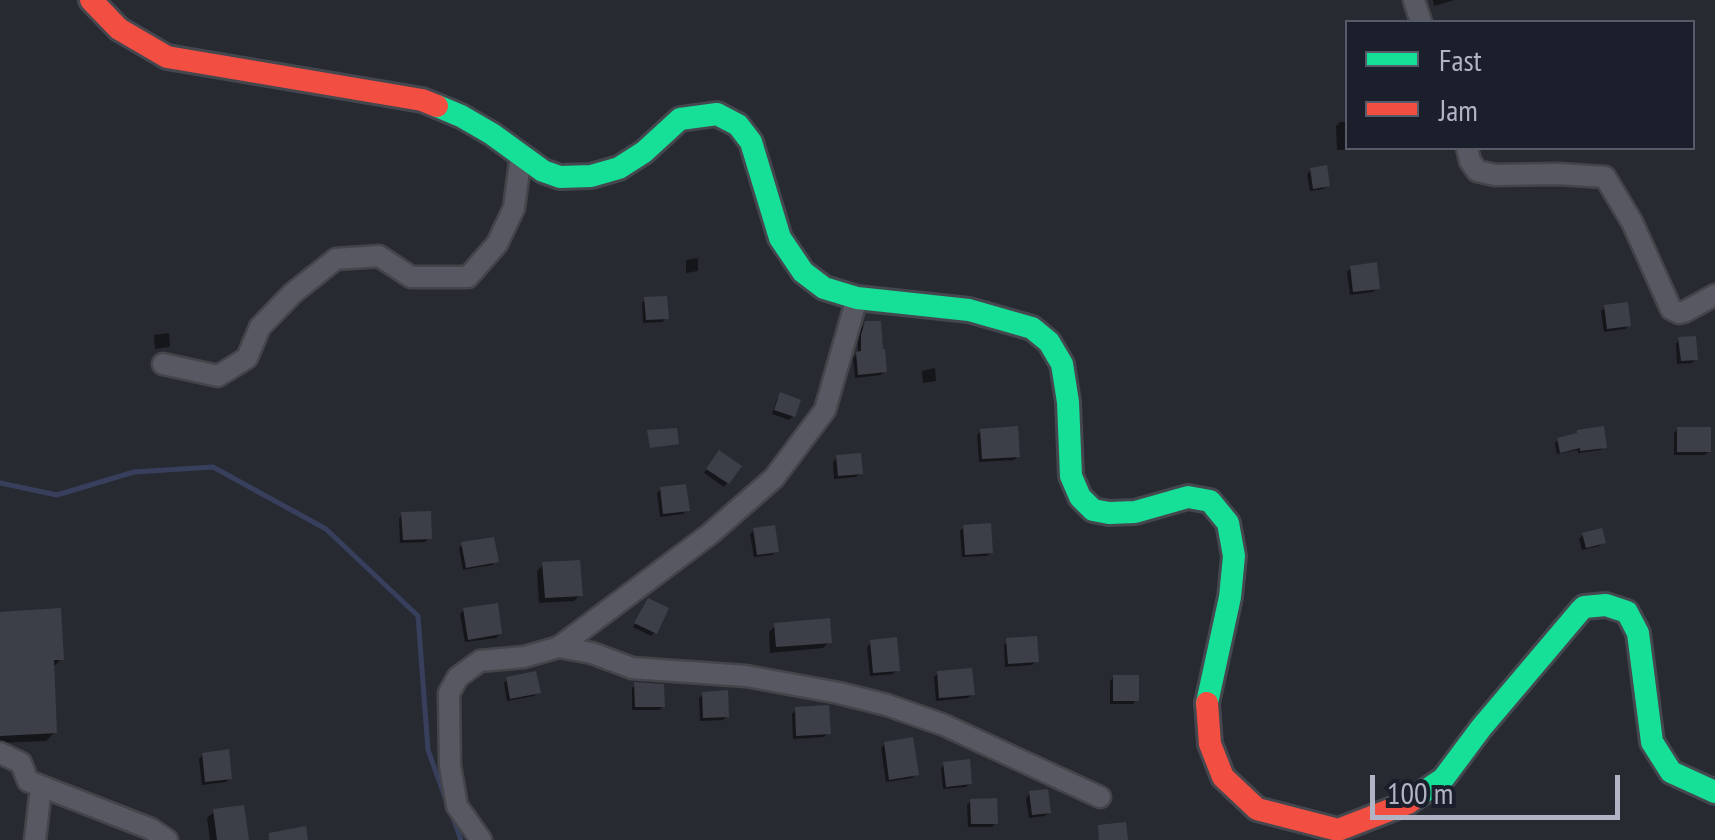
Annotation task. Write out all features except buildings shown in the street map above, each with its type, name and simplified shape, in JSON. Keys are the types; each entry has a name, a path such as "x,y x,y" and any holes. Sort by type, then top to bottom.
{"main road":[{"path":"91,0 119,28 166,57 422,100 461,116 543,171 560,177 591,176 618,168 644,152 680,119 717,114 738,125 751,142 780,238 803,272 824,288 857,298 970,310 1032,328 1049,342 1062,364 1071,476 1080,497 1093,510 1134,512 1188,496 1210,501 1228,522 1234,556 1230,597 1206,705 1208,725 1210,744 1223,777 1257,809 1338,830 1408,804 1443,778 1580,611 1606,604 1627,612 1638,633 1652,742 1671,772 1715,792"}],"street":[{"path":"1467,150 1477,170 1495,175 1605,177 1632,222 1671,309 1684,312 1715,294"},
{"path":"163,364 218,376 247,358 260,327 292,293 336,259 378,256 410,277 468,277 497,244 514,208 521,156"},
{"path":"481,840 457,806 450,766 449,692 458,677 480,661 524,657 559,648 710,534 774,478 825,410 857,298"},
{"path":"559,648 592,653 632,668 746,676 887,705 944,725 1100,797"},
{"path":"0,753 21,763 28,781 150,829 167,840"},
{"path":"36,840 41,787"}],"waterway":[{"path":"0,483 57,495 134,472 213,467 326,529 418,616 428,750 446,800"},
{"path":"452,815 461,840"}],"traffic: fast":[{"path":"437,106 461,116 543,171 560,177 591,176 619,168 644,152 680,119 717,114 738,125 751,142 780,238 803,272 824,288 857,298 969,310 1032,328 1049,342 1062,364 1071,476 1080,497 1093,510 1135,512 1188,497 1210,501 1228,523 1234,556 1230,597 1207,703"},
{"path":"1419,795 1443,779 1580,611 1606,605 1627,612 1638,633 1652,742 1671,772 1715,792"}],"traffic: jam":[{"path":"91,0 119,29 167,57 422,100 437,106"},
{"path":"1207,703 1210,744 1223,777 1257,809 1338,830 1419,795"}]}
